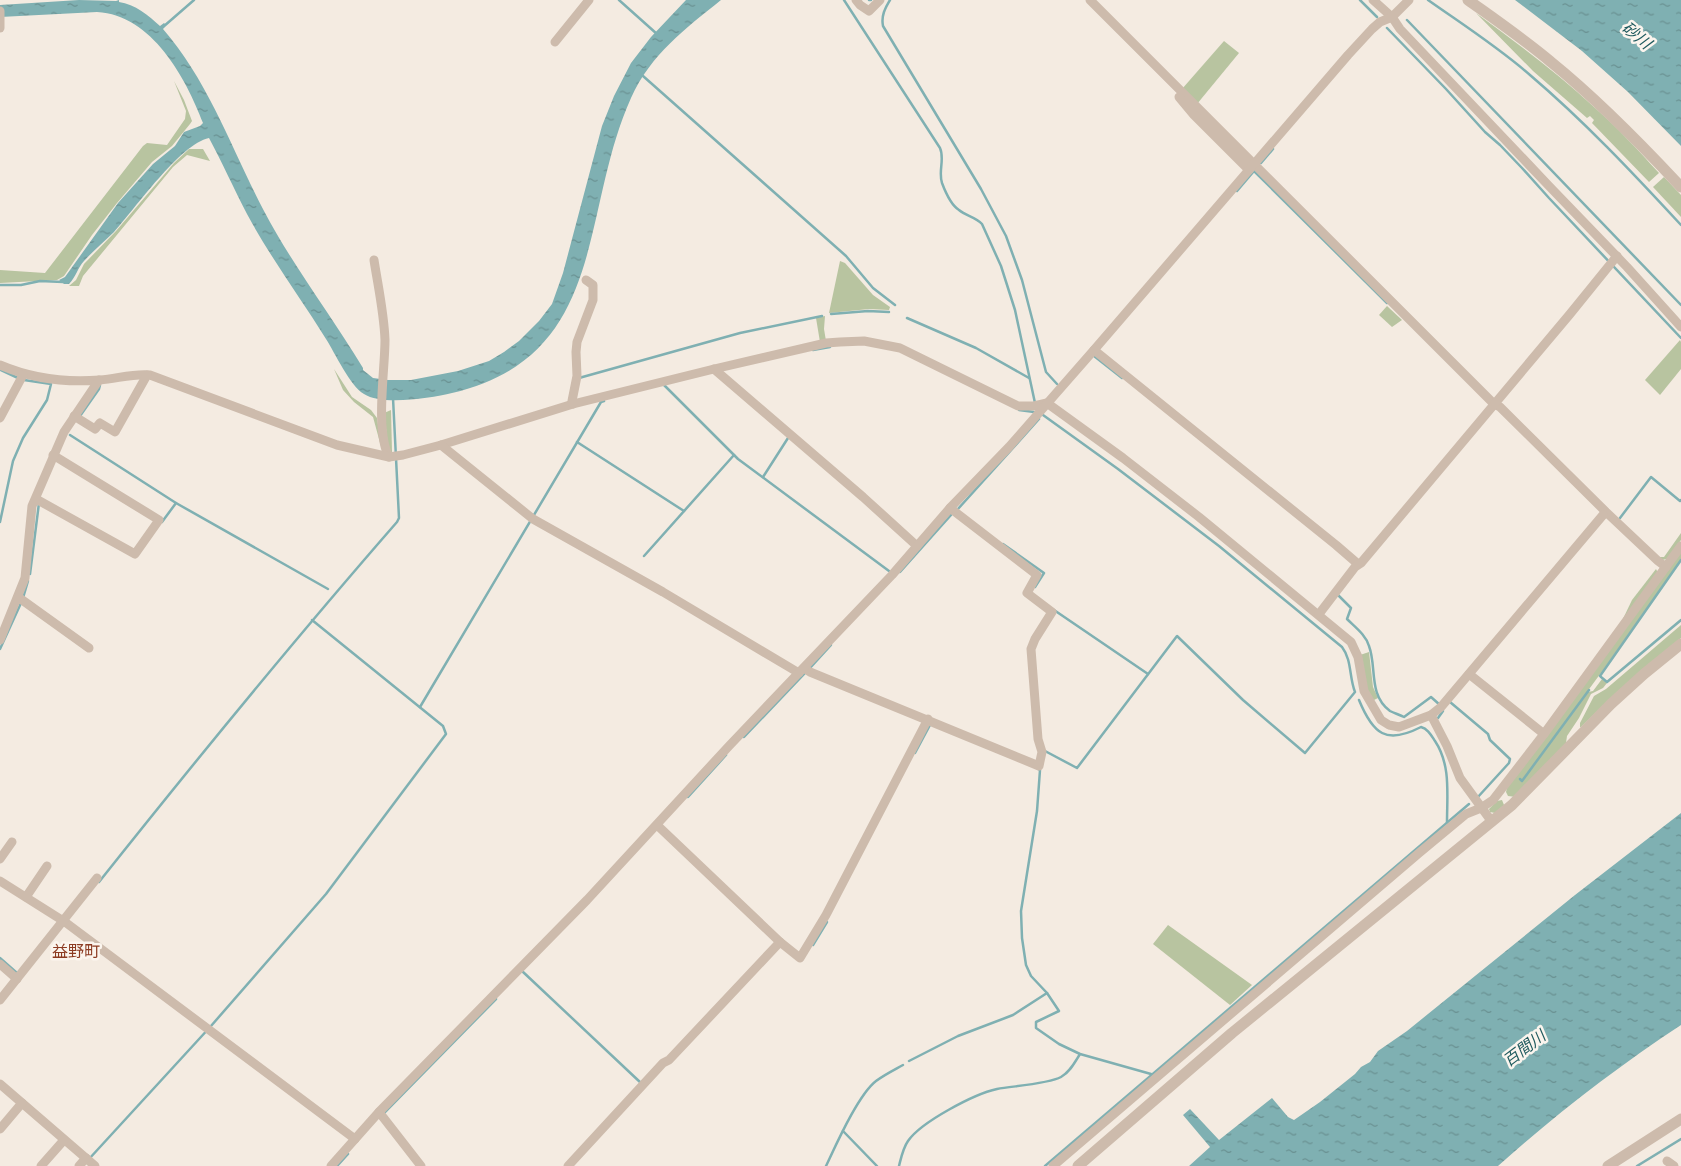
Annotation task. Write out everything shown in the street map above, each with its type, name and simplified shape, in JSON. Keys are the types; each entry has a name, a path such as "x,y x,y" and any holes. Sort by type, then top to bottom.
{"street":[{"path":"555,42 589,0"},
{"path":"856,0 869,11 880,0"},
{"path":"1090,0 1252,167 1606,512 1658,561 1666,566"},
{"path":"1373,0 1392,17 1400,29 1536,173 1613,261 1681,327"},
{"path":"331,1166 355,1138 381,1114 805,670 950,508 994,464 1096,352 1252,167 1372,29 1380,22 1392,17 1408,0"},
{"path":"1468,0 1551,61 1581,87 1618,121 1681,187"},
{"path":"0,11 0,26"},
{"path":"1179,97 1194,115 1252,167"},
{"path":"374,260 384,339 382,422 386,451 393,457"},
{"path":"1319,614 1356,567 1613,261"},
{"path":"572,403 577,376 577,342 593,300 593,285 586,280"},
{"path":"0,365 22,377 48,379 99,380 147,375 337,445 393,457 441,445 572,403 715,371 826,343 864,341 890,345 913,353 1018,406 1049,405 1123,458 1184,505 1351,642 1358,657 1364,691 1381,720 1389,725 1399,727 1431,715 1441,707 1471,675 1603,515"},
{"path":"1096,352 1356,567"},
{"path":"715,371 864,497 917,546"},
{"path":"74,416 95,429 100,423 115,432 147,375"},
{"path":"0,418 22,377"},
{"path":"0,640 21,599 26,572 31,516 36,499 64,432 99,380"},
{"path":"441,445 532,518 805,670 1039,766 1042,752 1038,739 1031,649 1052,612 1027,593 1037,574 950,508"},
{"path":"36,499 135,554 159,520 53,455"},
{"path":"1053,1166 1418,853 1466,814 1481,808 1493,800 1544,734 1681,546"},
{"path":"21,599 89,648"},
{"path":"1078,1166 1232,1033 1512,805 1611,704 1681,644"},
{"path":"1471,675 1544,734"},
{"path":"1431,715 1448,746 1460,778 1492,822"},
{"path":"657,825 780,942 800,958 812,941 928,719"},
{"path":"0,860 12,842"},
{"path":"26,897 47,866"},
{"path":"0,1000 65,922 97,878"},
{"path":"0,880 65,922 355,1138"},
{"path":"568,1166 663,1063 669,1060 780,942"},
{"path":"0,964 17,978"},
{"path":"0,1084 89,1161 79,1166"},
{"path":"0,1129 22,1103"},
{"path":"381,1114 422,1166"},
{"path":"1608,1166 1681,1119"},
{"path":"41,1166 64,1140"}],"green space":[{"path":"1476,13 1580,94 1659,173 1649,182 1592,123 1594,120 1590,116 1587,118 1533,71"},
{"path":"1224,41 1239,53 1197,104 1182,89"},
{"path":"174,81 192,121 172,146 152,162 117,203 64,276 57,280 0,283 0,270 45,273 143,146 147,143 167,145 185,119 186,111"},
{"path":"189,149 203,149 210,161 187,155 173,167 83,276 79,286 69,286 76,280 84,264 116,231 174,163"},
{"path":"1664,177 1681,195 1681,217 1653,187"},
{"path":"840,261 845,263 873,295 890,307 889,310 869,309 829,313"},
{"path":"1387,306 1402,320 1392,327 1379,315"},
{"path":"825,316 824,329 826,341 820,342 816,318"},
{"path":"1680,340 1681,369 1660,395 1645,380"},
{"path":"334,369 352,397 371,410 377,418 382,450 373,417 354,402 343,390"},
{"path":"391,410 392,452 389,452 384,413"},
{"path":"1681,533 1681,540 1667,559 1662,560 1659,557 1664,557"},
{"path":"1681,550 1681,559 1521,782 1588,692 1593,691 1602,679 1607,683 1603,688 1591,694 1567,736 1566,743 1516,797 1508,796 1507,788"},
{"path":"1656,569 1658,573 1621,623 1632,600"},
{"path":"1681,625 1681,638 1617,692 1580,727 1580,723 1594,696 1606,689"},
{"path":"1369,652 1373,687 1378,698 1372,701 1366,689 1360,655"},
{"path":"1502,800 1504,805 1495,813 1490,812 1489,809 1497,801"},
{"path":"1168,925 1252,985 1230,1005 1153,944"}],"water":[{"path":"79,0 119,0 119,2 131,5 141,11 160,26 164,23 166,25 163,29 194,71 207,94 275,231 351,348 363,370 373,378 411,380 458,371 489,361 519,341 539,321 552,304 563,273 602,126 614,96 631,63 651,37 686,0 721,0 670,43 648,68 639,82 615,142 581,275 564,314 539,347 503,374 452,393 420,399 382,400 364,394 348,377 326,339 256,230 209,138 197,143 172,164 114,232 84,261 69,284 64,284 59,280 65,277 118,203 153,164 175,146 184,132 203,123 187,87 176,69 150,37 134,24 117,16 97,12 0,17 0,5"},
{"name":"砂川","path":"1515,0 1681,0 1681,146 1628,92 1582,51"},
{"name":"百間川","path":"1681,813 1681,1025 1587,1092 1498,1166 1189,1166 1210,1147 1183,1115 1190,1109 1219,1140 1272,1098 1288,1117 1294,1120 1320,1102 1361,1067 1370,1062 1378,1051 1407,1031 1575,895"}],"waterway":[{"path":"163,27 194,0"},
{"path":"619,0 657,34"},
{"path":"844,0 940,148 942,156 941,179 951,201 956,208 982,224 1001,266 1015,310 1035,403"},
{"path":"890,0 884,12 883,26 981,189 1006,236 1022,280 1046,372 1057,384"},
{"path":"1360,0 1377,17"},
{"path":"1428,0 1480,36 1550,92 1607,147 1681,225"},
{"path":"1407,20 1681,305"},
{"path":"1387,28 1485,132 1522,168 1681,338"},
{"path":"643,76 846,256 873,288 895,305"},
{"path":"1261,163 1273,149"},
{"path":"1253,170 1387,303"},
{"path":"1237,191 1254,171"},
{"path":"0,285 21,285 40,281 63,282"},
{"path":"831,314 868,311 889,312"},
{"path":"579,378 740,333 822,316"},
{"path":"907,318 976,348 1029,378"},
{"path":"813,350 830,347"},
{"path":"1094,356 1122,378"},
{"path":"1,370 18,378"},
{"path":"0,522 13,461 23,438 47,400 51,384 24,380"},
{"path":"80,416 100,385"},
{"path":"664,385 738,459 889,571"},
{"path":"99,882 246,700 397,522 399,518 393,398"},
{"path":"420,707 601,402 604,401"},
{"path":"1019,410 1034,412"},
{"path":"1043,415 1219,546 1342,647 1349,663 1355,692 1305,753 1243,700 1177,636 1077,768 1045,751"},
{"path":"957,510 1039,419"},
{"path":"70,435 176,503 328,589"},
{"path":"763,477 788,438"},
{"path":"577,442 684,511"},
{"path":"644,556 734,455"},
{"path":"1620,518 1651,477 1681,500"},
{"path":"30,574 39,503"},
{"path":"162,522 176,503"},
{"path":"900,572 951,515"},
{"path":"1003,544 1044,573 1035,587"},
{"path":"1600,676 1681,560"},
{"path":"23,598 28,581"},
{"path":"1338,595 1351,608 1347,619 1360,631 1368,642 1376,689 1383,704 1390,711 1404,717 1431,697 1440,705"},
{"path":"0,649 21,603"},
{"path":"1054,610 1148,674"},
{"path":"89,1159 211,1026 326,894 446,734 443,726 312,620"},
{"path":"1601,677 1607,682 1681,620"},
{"path":"810,668 831,645"},
{"path":"744,737 806,672"},
{"path":"1520,779 1522,781 1589,690"},
{"path":"1359,700 1370,721 1382,733 1399,735 1421,727 1431,734 1440,750 1446,770 1447,823"},
{"path":"1450,702 1488,734 1490,740 1510,759 1509,763 1477,798"},
{"path":"1438,718 1443,711"},
{"path":"915,753 930,725"},
{"path":"688,797 726,755"},
{"path":"1038,769 1040,770 1037,811 1021,911 1022,938 1026,965 1031,976 1047,993 1059,1011 1036,1022 1036,1028 1059,1044 1080,1054 1151,1074"},
{"path":"1045,1166 1469,804"},
{"path":"813,945 827,922"},
{"path":"0,958 17,973"},
{"path":"522,971 641,1083"},
{"path":"909,1061 958,1036 1013,1015 1047,993"},
{"path":"383,1114 496,999"},
{"path":"899,1166 903,1150 908,1141 936,1118 962,1103 987,1092 1061,1077 1070,1070 1080,1054"},
{"path":"826,1166 862,1097 876,1081 903,1065"},
{"path":"843,1131 877,1166"},
{"path":"1637,1166 1681,1139"},
{"path":"337,1166 348,1154"}],"district":[{"name":"益野町","path":"76,951"}]}
